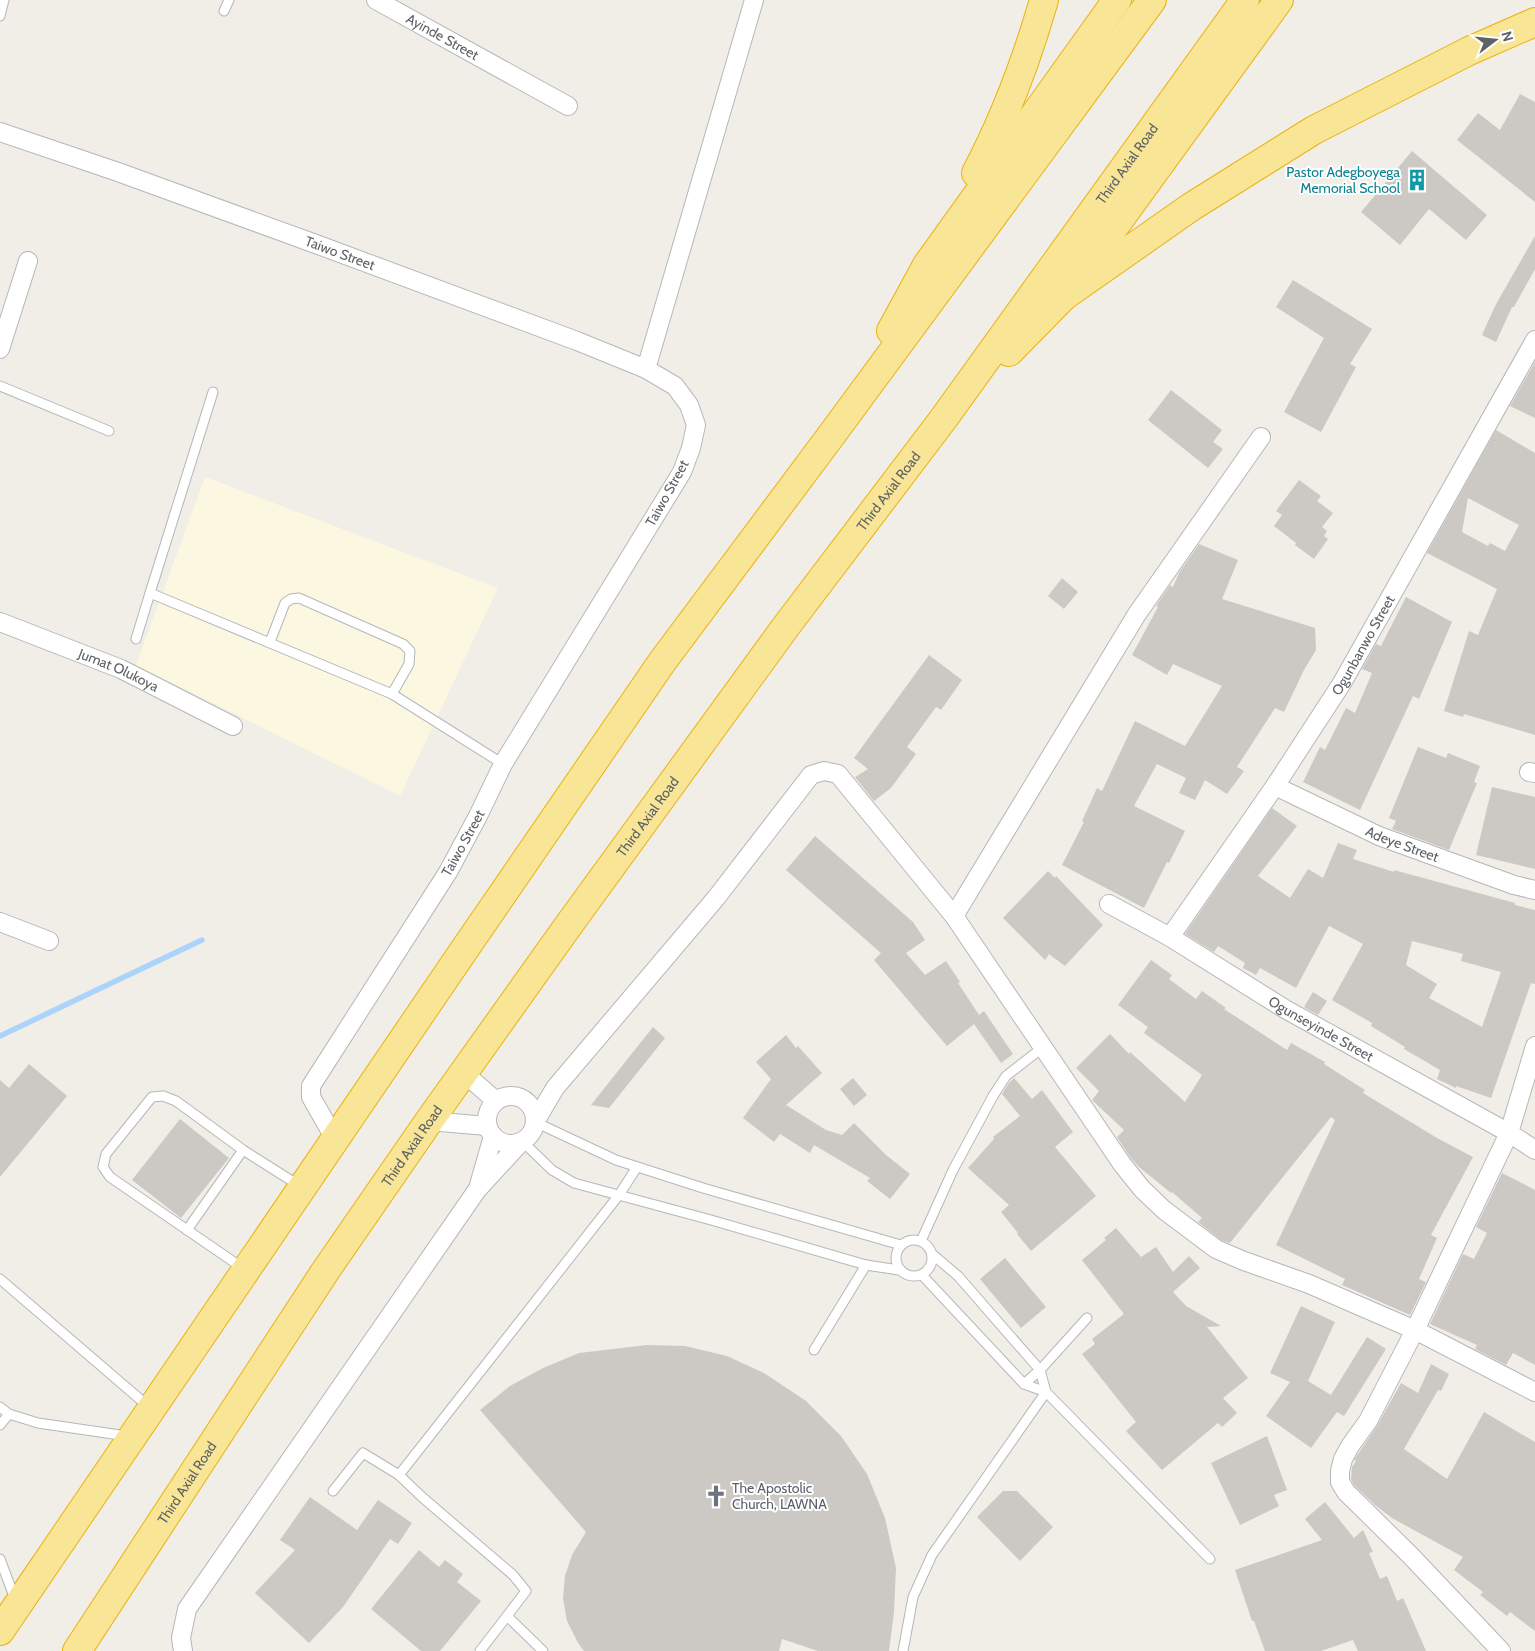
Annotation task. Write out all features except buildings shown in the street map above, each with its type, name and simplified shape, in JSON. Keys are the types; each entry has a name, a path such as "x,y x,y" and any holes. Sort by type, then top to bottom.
{"highway":[{"path":"830,437 927,265 992,142 1032,40 1044,0"},
{"path":"927,265 1117,0"},
{"path":"6,1618 152,1409 662,662 1152,0"},
{"name":"Third Axial Road","path":"77,1651 326,1270 429,1121 568,926 782,633 944,418 1245,0"},
{"path":"944,418 1064,296 1279,0"},
{"path":"1064,296 1191,207 1314,130 1469,50 1535,22"}],"street":[{"name":"Ayinde Street","path":"376,0 568,106"},
{"path":"646,369 754,0"},
{"name":"Taiwo Street","path":"0,132 304,239 577,341 646,369 676,386 689,405 696,425 691,448 682,472 503,764 448,872 311,1086 311,1097 335,1139"},
{"path":"0,349 28,261"},
{"name":"Ogunbanwo Street","path":"1170,938 1275,786 1342,683 1535,340"},
{"path":"954,916 1137,614 1261,437"},
{"name":"Jumat Olukoya","path":"0,622 122,669 233,726"},
{"path":"534,1122 555,1088 716,898 811,775 824,771 838,774 954,916 1042,1048 1127,1170 1142,1189 1159,1205 1216,1249 1309,1284 1414,1330 1535,1392"},
{"name":"Adeye Street","path":"1275,786 1380,836 1514,885 1535,890"},
{"name":"Ogunseyinde Street","path":"1109,904 1170,938 1285,1009 1508,1133 1535,1150"},
{"path":"0,922 49,940"},
{"path":"1501,1651 1410,1555 1346,1492 1340,1482 1340,1471 1343,1459 1368,1421 1414,1330 1508,1133 1535,1046"},
{"path":"464,1073 496,1101"},
{"path":"523,1099 555,1088"},
{"path":"183,1651 181,1638 187,1609 477,1190 522,1141 528,1137 534,1122 534,1113 530,1105 523,1099 514,1096 504,1097 496,1101 490,1108 487,1117 490,1131 477,1190"},
{"path":"429,1121 490,1131 498,1140 510,1144 522,1141"}],"lane":[{"path":"0,16 4,0"},
{"path":"224,11 229,0"},
{"path":"0,386 109,431"},
{"path":"136,639 213,392"},
{"path":"150,593 392,694 503,764"},
{"path":"270,642 285,603 291,599 299,598 403,644 410,651 409,664 392,694"},
{"path":"921,1241 953,1170 993,1096 1006,1076 1042,1048"},
{"path":"246,1270 110,1177 103,1167 106,1154 152,1097 163,1096 176,1100 243,1150 302,1187"},
{"path":"534,1122 616,1160 901,1245"},
{"path":"522,1141 552,1170 574,1183 866,1265 899,1270"},
{"path":"187,1230 243,1150"},
{"path":"399,1475 619,1195 637,1167"},
{"path":"932,1254 932,1262 928,1270 922,1275 914,1277 905,1275 899,1270 895,1261 896,1252 907,1241 921,1241 928,1246 932,1254 958,1276 1040,1370 1046,1392"},
{"path":"814,1350 866,1265"},
{"path":"922,1275 1024,1384 1046,1392 1210,1559"},
{"path":"0,1278 152,1409"},
{"path":"1024,1384 1040,1370 1087,1318"},
{"path":"903,1651 913,1597 932,1555 1046,1392"},
{"path":"0,1408 9,1414 38,1424 132,1437"},
{"path":"0,1425 9,1414"},
{"path":"333,1491 363,1453 399,1475 513,1575 526,1591 480,1651"},
{"path":"0,1559 6,1618"},
{"path":"507,1616 542,1651"}],"shaded area":[{"path":"205,477 498,588 400,796 136,665"}],"waterway":[{"path":"0,1036 202,940"}],"place":[{"name":"Pastor Adegboyega Memorial School","path":"1417,180"},
{"name":"The Apostolic Church, LAWNA","path":"716,1496"}]}
